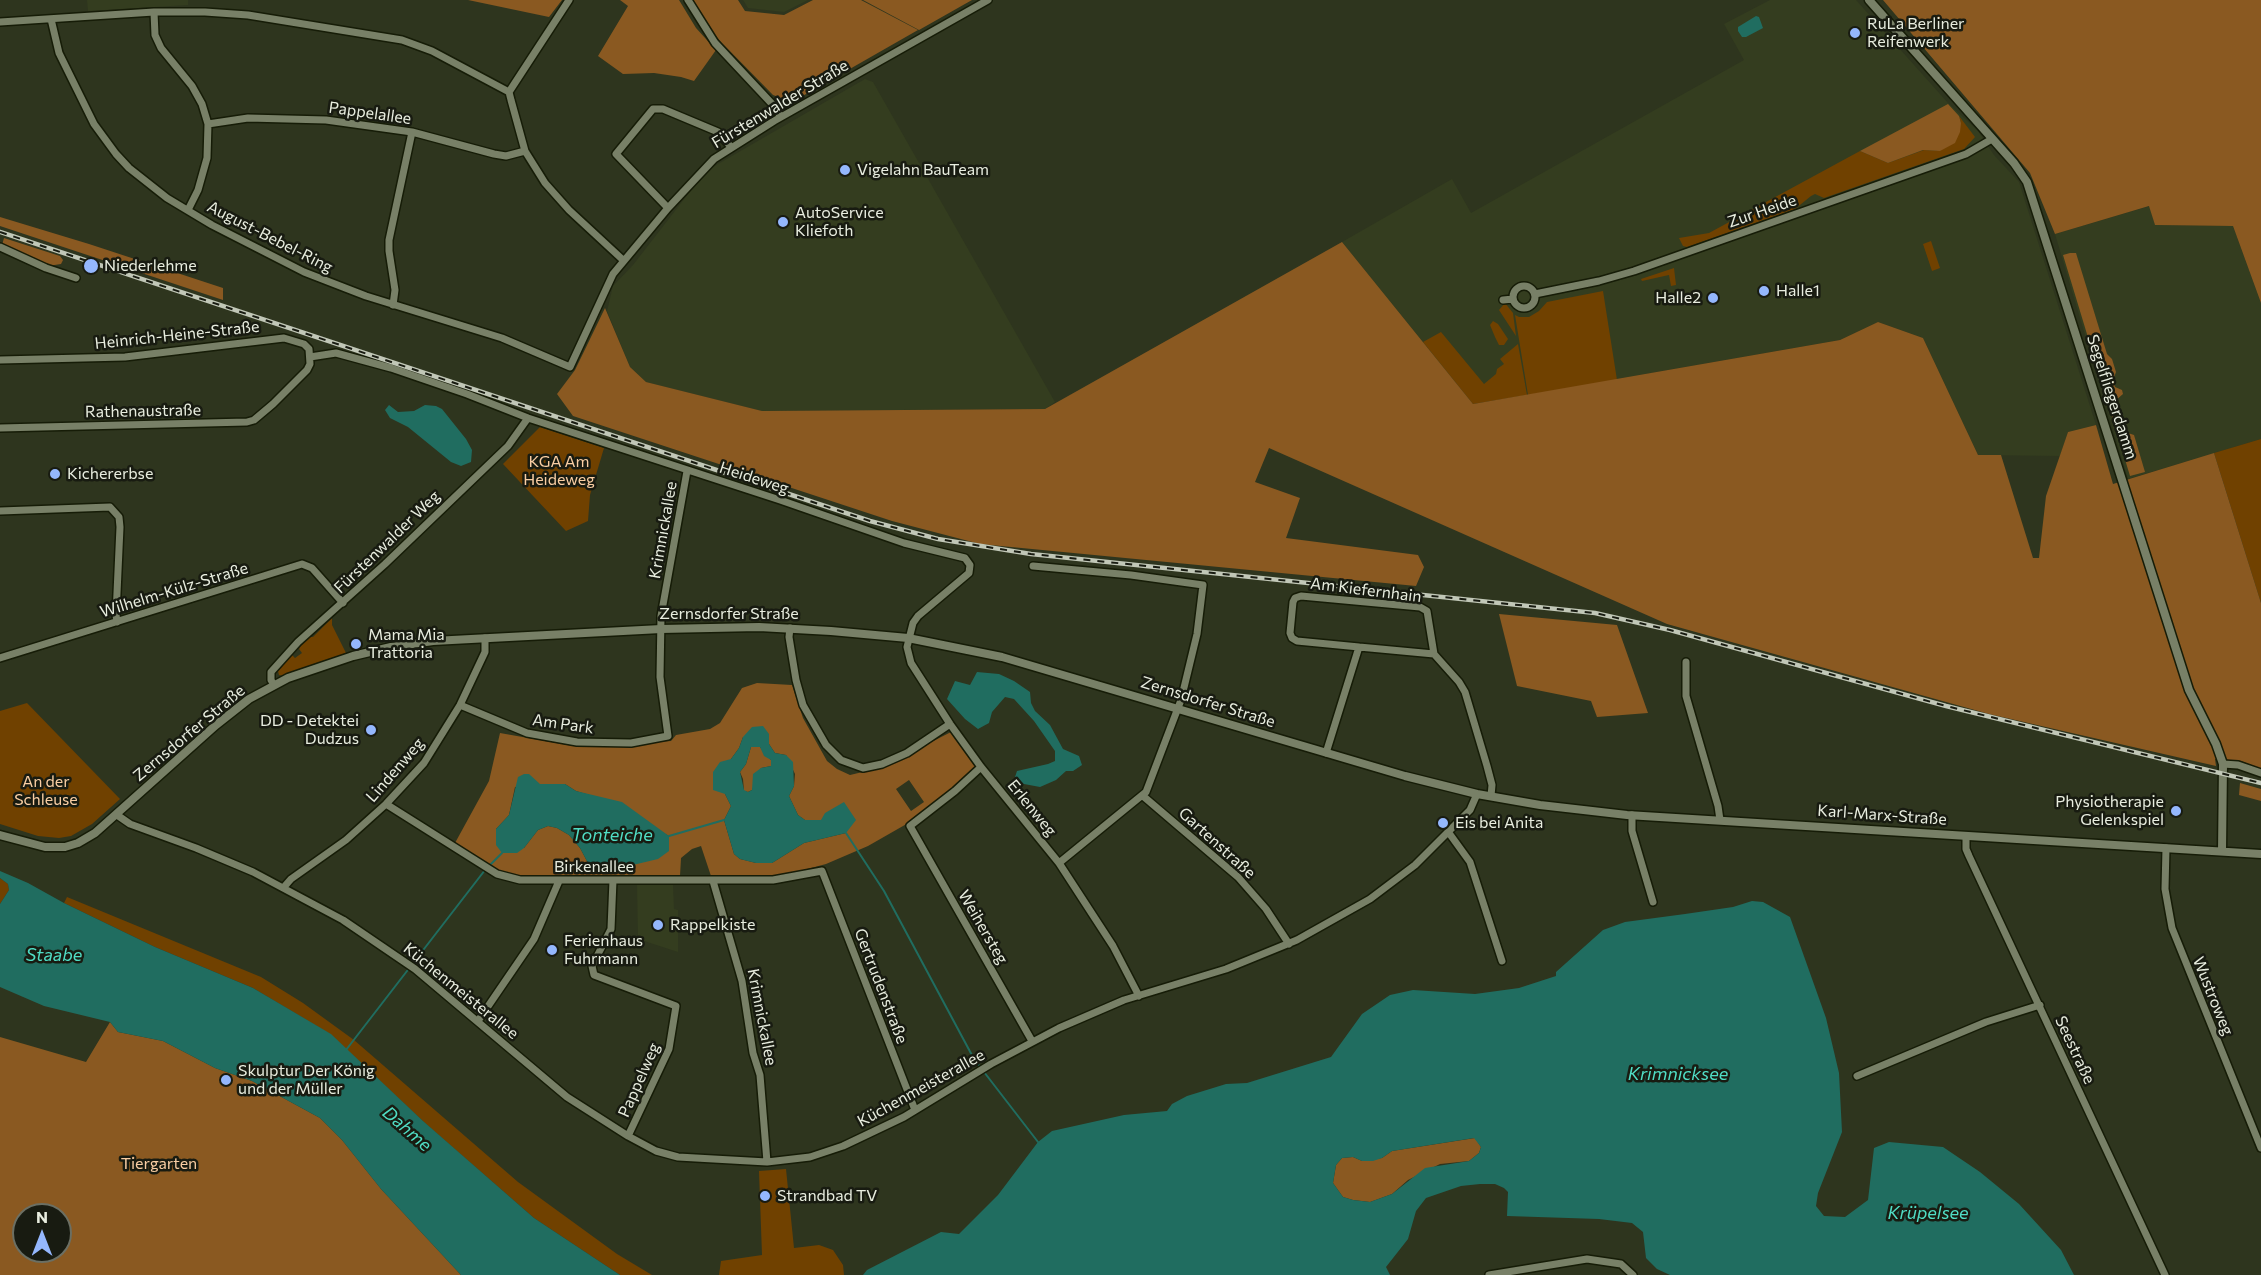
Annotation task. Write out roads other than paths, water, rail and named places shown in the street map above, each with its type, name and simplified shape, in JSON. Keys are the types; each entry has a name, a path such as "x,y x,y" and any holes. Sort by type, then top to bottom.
{"street":[{"path":"569,0 509,92 525,151 545,183 569,210 623,260"},
{"path":"688,0 715,44 774,106 781,117"},
{"name":"Fürstenwalder Straße","path":"570,367 613,274 697,174 731,147 781,117 988,0"},
{"name":"Segelfliegerdamm","path":"1869,0 2021,172 2032,194 2189,690 2216,744 2223,764 2222,851"},
{"path":"0,22 154,12 248,15 387,37 432,51 509,92"},
{"path":"154,12 155,34 161,48 192,86 202,104 208,124 207,158 198,190 188,210"},
{"name":"August-Bebel-Ring","path":"51,19 59,53 94,124 110,146 143,180 227,234 304,272 393,305 502,338 570,367"},
{"path":"668,208 616,154 653,109 663,109 718,132 731,147"},
{"name":"Pappelallee","path":"208,124 248,118 286,117 326,120 412,132 506,156 525,151"},
{"path":"393,305 395,290 389,240 412,132"},
{"name":"Zur Heide","path":"1535,294 1599,281 1634,271 1966,154 1992,139"},
{"path":"0,247 46,268 76,278"},
{"name":"Zur Heide","path":"1522,286 1532,288 1535,294 1534,301 1526,307 1519,306 1514,299 1515,291 1522,286"},
{"name":"Zur Heide","path":"1503,300 1514,299"},
{"name":"Heinrich-Heine-Straße","path":"0,360 125,357 284,338 304,344 309,350 310,357"},
{"path":"310,357 336,353 391,368 528,418"},
{"name":"Rathenaustraße","path":"0,428 247,422 254,420 307,370 310,357"},
{"name":"Heideweg","path":"528,418 904,543 965,558 970,566 969,573 918,616 911,626 909,638"},
{"name":"Fürstenwalder Weg","path":"274,685 270,677 274,668 298,642 343,603 508,446 528,418"},
{"name":"Krimnickallee","path":"668,736 660,677 661,629 687,471"},
{"path":"0,511 110,507 119,517 120,527 117,622"},
{"name":"Wilhelm-Külz-Straße","path":"0,658 302,564 312,568 343,603"},
{"path":"1033,566 1131,575 1203,585 1197,634 1178,708 1143,796 1059,863"},
{"name":"Am Kiefernhain","path":"1301,596 1420,607 1430,616 1434,654 1359,647 1297,641 1292,638 1290,633 1295,598 1301,596"},
{"name":"Zernsdorfer Straße","path":"0,835 45,847 65,847 86,838 117,814 249,699 274,685 334,662 411,644 485,638 715,627 790,628 909,638 1035,665 1405,776 1501,798"},
{"path":"790,628 796,680 803,705 826,746 841,760 863,768 888,762 907,753 950,724"},
{"name":"Lindenweg","path":"284,887 291,879 346,840 386,804 424,763 460,705 485,652 485,638"},
{"name":"Erlenweg","path":"909,638 907,647 911,663 950,724 981,767 1059,863 1113,946 1139,996"},
{"path":"1326,753 1359,647"},
{"path":"1434,654 1465,692 1492,785 1491,796"},
{"path":"1686,663 1686,696 1720,820"},
{"name":"Am Park","path":"460,705 527,733 577,742 631,743 668,736"},
{"path":"2223,764 2238,765 2261,773"},
{"name":"Weihersteg","path":"981,767 955,791 910,826 1032,1041"},
{"name":"Küchenmeisterallee","path":"117,814 130,824 212,854 284,887 343,920 415,969 567,1097 656,1151 678,1157 767,1162 810,1157 843,1146 915,1110 1032,1041 1085,1016 1139,996 1226,969 1288,944 1370,899 1415,865 1470,810 1478,794"},
{"name":"Gartenstraße","path":"1143,796 1238,877 1266,909 1288,944"},
{"name":"Karl-Marx-Straße","path":"1501,798 1568,809 1632,815 2261,854"},
{"name":"Birkenallee","path":"386,804 497,874 520,880 773,880 822,871"},
{"path":"1632,815 1632,831 1653,902"},
{"path":"1449,833 1470,862 1502,961"},
{"name":"Seestraße","path":"1966,836 1966,849 1969,856 2166,1275"},
{"name":"Wustroweg","path":"2166,848 2166,901 2175,936 2261,1148"},
{"name":"Gertrudenstraße","path":"822,871 915,1110"},
{"name":"Pappelweg","path":"612,880 611,930 592,966 594,975 676,1006 669,1049 628,1136"},
{"path":"478,1021 534,939 559,881"},
{"name":"Krimnickallee","path":"713,881 742,981 753,1053 760,1075 767,1162"},
{"path":"1857,1076 1986,1022 2040,1005"},
{"path":"1489,1275 1587,1259 1621,1264 1633,1275"}],"water":[{"path":"1756,16 1759,17 1763,28 1742,37 1738,27"},
{"path":"389,405 398,412 414,411 425,405 442,409 466,439 472,450 471,462 461,466 451,462 408,427 390,418 385,410"},
{"path":"977,672 999,674 1030,692 1031,703 1035,711 1050,725 1063,749 1079,756 1082,765 1073,771 1066,771 1056,780 1040,787 1024,784 1015,777 1017,771 1055,761 1055,751 1034,721 1014,699 1005,697 992,712 989,723 978,729 965,719 947,699 955,681 970,685"},
{"path":"763,726 769,734 769,744 775,753 786,755 793,762 794,786 789,796 798,815 805,820 821,820 825,813 844,802 856,820 846,833 804,843 772,863 756,863 740,859 734,854 724,820 731,806 725,794 713,790 713,772 720,762 731,759 743,737 752,727","holes":["751,747 760,747 764,756 771,760 771,766 761,768 753,774 752,790 748,792 744,790 740,772 746,764"]},
{"name":"Tonteiche","path":"529,774 540,784 565,784 576,791 622,802 669,836 669,851 658,859 616,869 604,869 588,863 580,848 569,835 548,826 538,830 517,853 502,853 496,845 496,829 509,815 518,777"},
{"name":"Staabe","path":"0,871 155,947 253,988 331,1034 423,1121 534,1218 620,1275 461,1275 381,1189 342,1140 320,1118 252,1081 215,1068 163,1041 118,1032 110,1022 44,1006 0,987 0,904 9,890 8,884 0,878"},
{"name":"Krimnicksee","path":"1752,901 1763,902 1790,917 1826,1018 1839,1073 1842,1132 1818,1193 1816,1206 1824,1216 1845,1217 1868,1200 1874,1148 1889,1142 1943,1147 1980,1172 2019,1204 2061,1250 2074,1275 1670,1275 1657,1269 1646,1258 1643,1232 1632,1223 1599,1219 1507,1216 1508,1192 1495,1184 1480,1184 1461,1186 1426,1198 1416,1211 1408,1239 1386,1267 1390,1275 863,1275 867,1270 941,1232 959,1234 998,1195 1038,1142 1052,1131 1124,1115 1167,1111 1172,1104 1187,1096 1226,1084 1247,1083 1331,1057 1362,1014 1390,995 1413,990 1475,994 1519,988 1556,976 1556,972 1603,930 1625,922 1733,907","holes":["1474,1138 1481,1147 1479,1153 1469,1161 1425,1168 1392,1194 1370,1202 1343,1197 1333,1183 1336,1165 1342,1158 1353,1157 1362,1161 1373,1161 1392,1151"]}],"waterway":[{"path":"669,836 724,820"},
{"path":"846,833 884,891 974,1059 1038,1142"},
{"path":"489,866 502,853"},
{"path":"346,1050 485,870"}],"railway":[{"path":"0,232 870,521 938,539 1031,554 1595,613 1670,630 1946,706 2261,783"}],"place":[{"name":"RuLa Berliner Reifenwerk","path":"1855,33"},
{"name":"Vigelahn BauTeam","path":"845,170"},
{"name":"AutoService Kliefoth","path":"783,222"},
{"name":"Niederlehme","path":"91,266"},
{"name":"Halle1","path":"1764,291"},
{"name":"Halle2","path":"1713,298"},
{"name":"Kichererbse","path":"55,474"},
{"name":"Mama Mia Trattoria","path":"356,644"},
{"name":"DD - Detektei Dudzus","path":"371,730"},
{"name":"Physiotherapie Gelenkspiel","path":"2176,811"},
{"name":"Eis bei Anita","path":"1443,823"},
{"name":"Rappelkiste","path":"658,925"},
{"name":"Ferienhaus Fuhrmann","path":"552,950"},
{"name":"Skulptur Der König und der Müller","path":"226,1080"},
{"name":"Strandbad TV","path":"765,1196"}],"park label":[{"name":"KGA Am Heideweg","path":"559,471"},
{"name":"An der Schleuse","path":"46,791"},
{"name":"Tiergarten","path":"159,1164"}],"water label":[{"name":"Dahme","path":"407,1129"},
{"name":"Krüpelsee","path":"1928,1213"}]}
